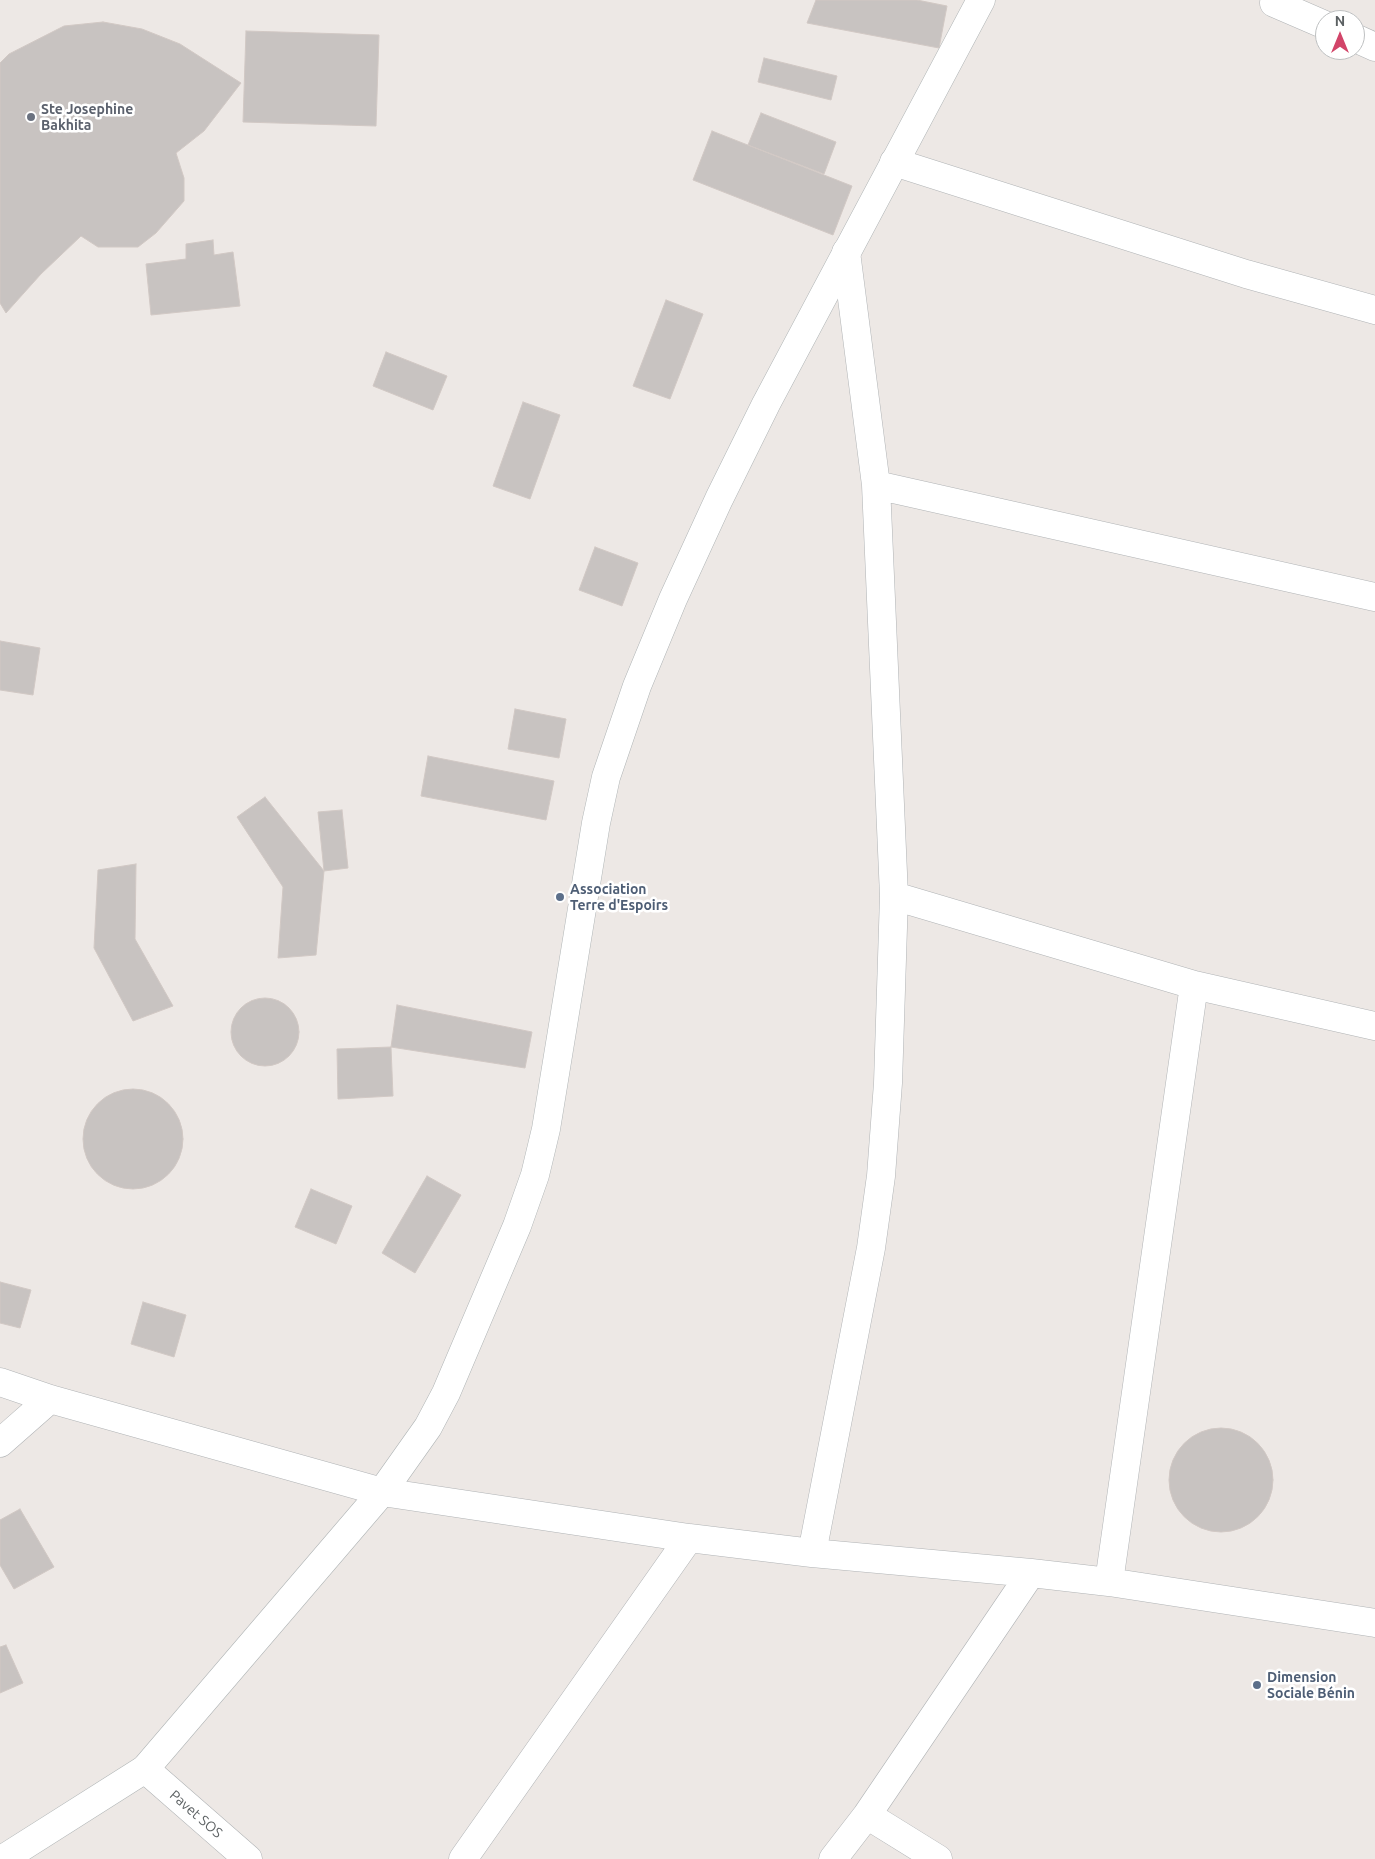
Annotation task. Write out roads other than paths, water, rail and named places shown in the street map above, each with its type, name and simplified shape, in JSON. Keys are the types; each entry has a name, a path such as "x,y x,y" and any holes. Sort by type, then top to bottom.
{"street":[{"path":"3,1859 145,1769 382,1492 428,1428 446,1393 517,1226 535,1175 546,1129 596,823 606,777 637,686 673,598 766,404 981,0"},
{"path":"1274,3 1315,21"},
{"path":"894,162 1246,274 1375,310"},
{"path":"812,1553 871,1248 881,1176 888,1083 894,896 876,485 846,252"},
{"path":"876,485 1375,597"},
{"path":"894,896 1194,985 1375,1026"},
{"path":"1108,1582 1194,985"},
{"path":"0,1382 50,1398 382,1492 689,1538 812,1553 1030,1572 1108,1582 1375,1624"},
{"path":"0,1443 50,1398"},
{"path":"463,1859 689,1538"},
{"path":"833,1859 867,1815 1030,1572"},
{"name":"Pavet SOS","path":"145,1769 248,1859"},
{"path":"867,1815 938,1859"}],"place":[{"name":"Ste Josephine Bakhita","path":"31,117"},
{"name":"Association Terre d'Espoirs","path":"560,897"},
{"name":"Dimension Sociale Bénin","path":"1257,1685"}]}
